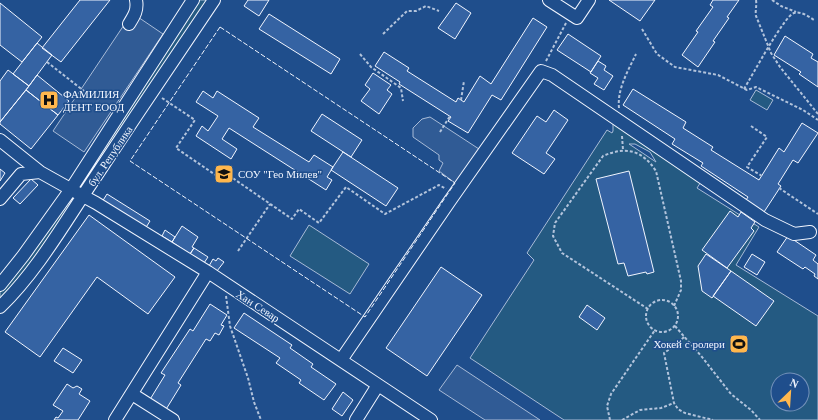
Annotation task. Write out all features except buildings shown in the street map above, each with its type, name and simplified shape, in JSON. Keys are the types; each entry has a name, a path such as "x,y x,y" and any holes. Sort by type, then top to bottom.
{"street":[{"path":"129,24 136,13 136,0"},
{"name":"бул. Република","path":"0,285 23,256 71,189 193,0"},
{"name":"бул. Република","path":"0,307 21,284 38,262 214,0"},
{"path":"549,0 578,18 589,0"},
{"path":"341,360 540,71 552,75 765,220 794,234 810,232"},
{"name":"Хан Севар","path":"0,140 40,172 96,203 208,272 431,420"},
{"path":"0,199 21,174 40,172"},
{"path":"115,420 208,272"},
{"path":"356,420 378,385"},
{"path":"132,394 173,420"}],"path":[{"path":"756,0 756,16 771,53 780,67 818,114"},
{"path":"772,0 781,6 804,14 814,20"},
{"path":"383,34 407,11 416,11 426,6 439,11"},
{"path":"744,89 782,25 793,13 796,12"},
{"path":"540,71 571,14"},
{"path":"642,29 657,54 676,67 718,75 747,90 756,87 803,110 818,120"},
{"path":"360,54 371,67 401,88 403,101"},
{"path":"623,150 619,102 621,87 636,54"},
{"path":"47,62 84,91"},
{"path":"461,100 464,81"},
{"path":"152,92 195,120 176,148 217,176 221,170 292,219 299,209 319,223 346,187 385,214 439,185 454,195"},
{"path":"440,132 450,116"},
{"path":"751,126 767,137 747,167 762,176"},
{"path":"648,309 562,253 553,236 555,223 604,156 623,150 642,155 650,161 656,170 681,281 681,290 674,306"},
{"path":"779,188 818,214"},
{"path":"238,251 270,204"},
{"path":"224,283 230,326 261,420"},
{"path":"664,300 669,302 677,310 678,318 675,326 664,332 655,330 651,327 646,318 648,309 653,303 658,301 664,300"},
{"path":"675,326 731,394 751,410 760,420"},
{"path":"610,420 607,406 611,394 655,330"},
{"path":"684,337 664,353 674,403 678,409 713,420"},
{"path":"622,420 640,410 661,408 674,403"}],"shaded area":[{"path":"193,0 214,0 99,171 88,162"},
{"path":"132,13 163,34 84,152 53,131"},
{"path":"756,90 773,100 767,110 750,100"},
{"path":"430,117 479,149 455,183 439,171 443,163 439,160 439,155 413,137 413,128 422,119"},
{"path":"613,120 704,177 697,188 759,227 736,265 818,316 818,420 564,420 470,358 534,260 527,253 607,130 612,133","holes":["629,144 635,144 650,152 656,162"]},
{"path":"64,197 77,205 0,307 0,285"},
{"path":"309,225 369,264 350,294 290,256"},
{"path":"457,365 540,420 485,420 439,390"}],"fence":[{"path":"220,27 455,183 365,317 130,161 220,27"}],"place":[{"name":"ФАМИЛИЯ ДЕНТ ЕООД","path":"49,100"},
{"name":"СОУ \"Гео Милев\"","path":"224,174"},
{"name":"Хокей с ролери","path":"739,344"}]}
